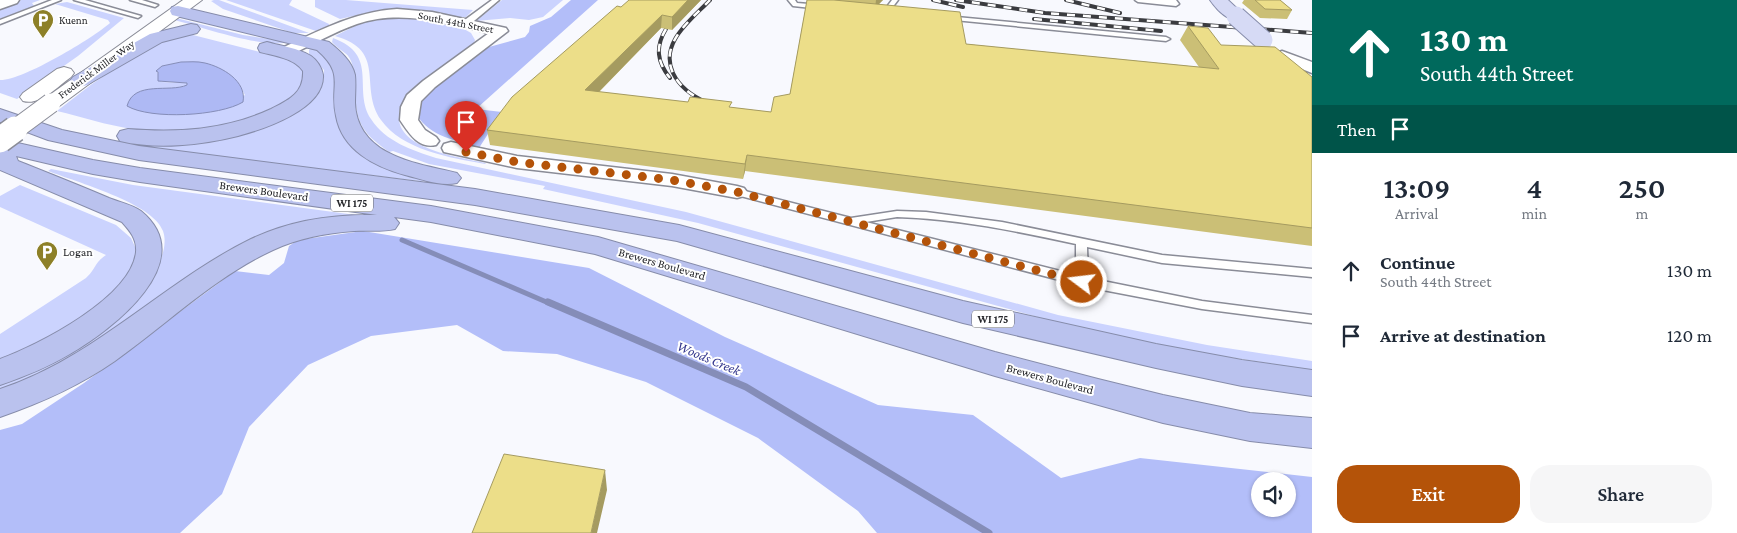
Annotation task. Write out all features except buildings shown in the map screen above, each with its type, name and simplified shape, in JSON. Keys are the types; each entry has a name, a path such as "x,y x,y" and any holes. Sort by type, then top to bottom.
{"highway":[{"path":"203,0 207,6 250,22 271,33"},
{"path":"30,127 70,126 100,133 158,137 201,136 231,131 255,124 285,110 302,98 308,90 314,76 311,67 300,57 191,29 158,9"},
{"path":"158,9 309,41 323,46 342,63 345,71 347,118 350,128 356,137 376,155 424,172 558,200 679,233"},
{"path":"80,81 156,38 173,32 191,29"},
{"name":"Brewers Boulevard","path":"0,116 30,127 89,143 139,153 475,197 679,233 964,312 1156,356 1242,373 1312,383"},
{"path":"0,146 8,165 131,216 147,232 149,252 146,266 138,281 111,310 60,345 0,372"},
{"name":"Brewers Boulevard","path":"0,146 131,173 431,214 598,246 701,275 995,364 1163,409 1250,427 1312,433"},
{"path":"0,404 23,398 72,374 224,265 278,238 321,226 356,222 422,226 604,256 701,275"},
{"path":"1250,427 1312,442"}],"main road":[{"path":"1218,0 1312,80"}],"street":[{"path":"0,5 12,0"},
{"name":"Frederick Miller Way","path":"0,116 30,97 118,32 158,9 194,0"},
{"name":"Frederick Miller Way","path":"0,140 80,81 158,9"},
{"name":"South 44th Street","path":"285,52 360,18 385,13 415,14 501,31 429,84 413,99 409,120 418,134 430,141"},
{"path":"1282,56 1312,68"},
{"path":"451,148 517,162 672,180 737,192"}],"lane":[{"path":"0,22 58,0"},
{"path":"77,0 158,9"},
{"path":"465,24 496,0"},
{"path":"791,0 795,5 831,8"},
{"path":"886,12 895,0"},
{"path":"1138,0 1176,4 1172,0"},
{"path":"877,11 896,13"},
{"path":"934,17 1166,39"},
{"path":"737,192 1082,282 1202,305 1312,319"},
{"path":"851,221 897,214 926,215 1002,225 1162,259 1312,273"},
{"path":"1081,242 1082,282"}],"shaded area":[{"path":"21,0 40,0 32,3 34,6 0,19 0,9"},
{"path":"219,0 309,33 293,33 223,9 211,1"},
{"path":"226,0 292,0 289,5 329,24 329,26 316,31"},
{"path":"315,0 346,0 473,10 466,17 460,18 404,9 380,10 340,19 315,7"},
{"path":"502,0 563,0 543,17 529,20 510,18 476,21"},
{"path":"571,0 598,0 476,109 502,112 479,148 444,137 422,122 417,115 419,105 433,89 489,47 525,37 529,32 530,26 551,17"},
{"path":"67,2 124,18 78,56 17,99 0,93 0,80 24,74 40,66 74,48 110,23 108,20 55,4"},
{"path":"391,17 407,17 464,29 471,33 475,40 474,44 408,94 400,111 400,125 408,136 421,145 437,152 485,164 457,159 414,146 401,139 381,120 375,108 367,60 361,51 351,43 335,36 361,23"},
{"path":"176,18 243,35 289,42 265,43 250,40 218,33 175,20"},
{"path":"189,34 292,60 303,72 304,80 300,88 287,102 269,112 247,120 197,130 150,131 132,129 57,111 92,84 154,43","holes":["191,62 218,68 234,79 245,95 220,110 165,114 131,108 187,85 187,83 161,82 157,71 162,66"]},
{"path":"333,38 347,45 356,54 361,63 366,108 377,127 400,144 427,155 686,212 1058,315 1207,345 1312,361 1312,370 1171,348 1063,324 698,223 543,189 545,186 429,164 393,151 389,152 365,131 361,124 356,108 352,64 348,55 332,42"},
{"path":"312,48 325,55 335,69 337,120 341,133 353,148 388,169 428,182 170,151 120,141 204,141 316,93 323,83 324,70 309,54 309,50"},
{"path":"181,62 205,63 226,72 237,81 241,88 243,102 232,107 203,113 168,115 138,110 127,106 131,98 145,90 187,85 187,83 158,81 158,72 156,71 162,66"},
{"path":"51,169 133,185 363,216 318,222 88,352 0,392 0,381 148,282 163,251 163,231 145,211 94,187 48,171"},
{"path":"20,185 116,225 131,238 136,249 136,255 132,268 119,287 70,329 0,360 0,334 86,278 106,255 0,207 0,196"},
{"path":"363,231 589,268 725,337 878,405 973,415 1061,478 1140,458 1267,472 1251,472 1251,517 1296,517 1296,475 1312,477 1312,533 877,533 858,511 758,438 646,382 557,354 503,351 457,325 371,336 308,365 249,427 222,494 180,533 0,533 0,430 22,424 84,383 235,271 269,275 284,263 289,246 298,240"}],"waterway":[{"name":"Woods Creek","path":"402,240 551,304"},
{"name":"Woods Creek","path":"548,302 746,387 989,533"}],"railway":[{"path":"708,103 683,88 673,73 670,52 679,33 710,0"},
{"path":"933,0 963,7"},
{"path":"956,0 1045,13 1312,33"},
{"path":"1066,0 1120,13"},
{"path":"1034,19 1161,31"},
{"path":"666,29 660,42 659,54 662,66 670,78"}],"place":[{"name":"Kuenn","path":"43,39"},
{"name":"Logan","path":"47,271"}],"route":[{"path":"466,152 517,162 672,180 737,192 1082,282"}]}
